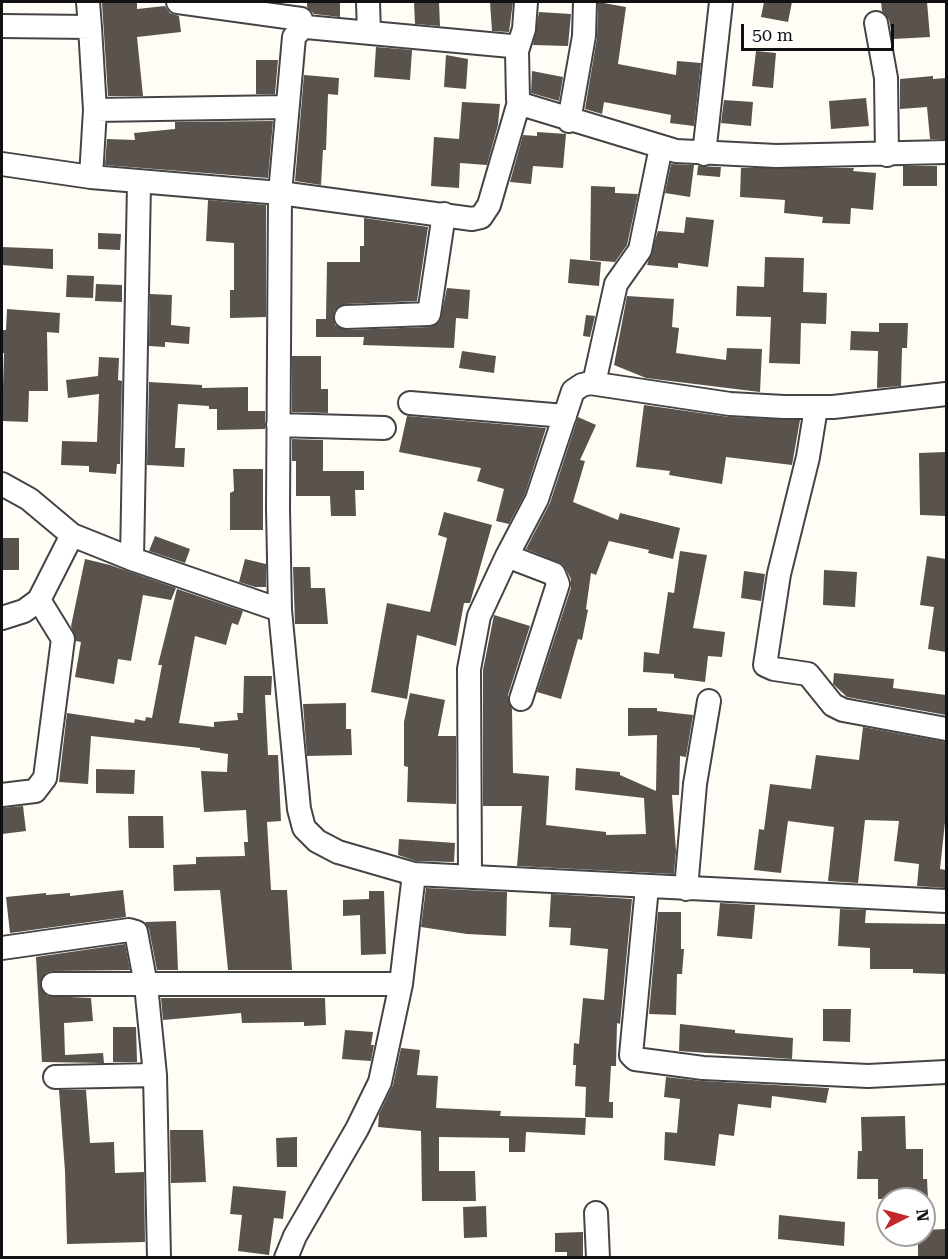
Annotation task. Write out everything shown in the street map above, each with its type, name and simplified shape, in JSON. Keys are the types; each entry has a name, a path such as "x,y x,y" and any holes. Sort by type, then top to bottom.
{"street":[{"path":"88,2 95,110 91,177"},
{"path":"178,2 301,16"},
{"path":"368,2 369,33"},
{"path":"2,164 139,183 280,193 472,219 485,212 519,102 517,51 524,29 526,2"},
{"path":"569,121 584,36 585,2"},
{"path":"704,154 722,2"},
{"path":"301,16 306,27 511,46 517,51"},
{"path":"301,16 294,37 280,193 278,425 280,610 298,809 304,828 317,841 338,852 414,874 946,902"},
{"path":"2,18 2,26 90,27"},
{"path":"876,23 886,78 887,155"},
{"path":"519,102 569,121 661,147 704,154 887,155 946,152"},
{"path":"95,110 286,107"},
{"path":"594,383 616,284 640,250 661,147"},
{"path":"132,559 139,183"},
{"path":"346,317 429,314 444,214"},
{"path":"470,876 469,669 479,616 537,499 575,389 594,383 730,404 816,408 946,394"},
{"path":"410,403 565,416"},
{"path":"816,408 808,458 785,544 765,665 774,669 808,674 833,705 843,710 946,729"},
{"path":"278,425 384,428"},
{"path":"2,484 29,499 72,535 132,559 280,610"},
{"path":"2,618 24,611 39,600 72,535"},
{"path":"507,556 554,574 557,580 521,699"},
{"path":"2,795 35,791 45,777 63,639 39,600"},
{"path":"686,889 695,784 709,701"},
{"path":"286,1257 295,1236 375,1097 384,1067 401,984 414,874"},
{"path":"647,887 631,1055 635,1059 703,1068 868,1076 946,1072"},
{"path":"2,948 135,931 146,985 155,1075 159,1257"},
{"path":"53,984 401,984"},
{"path":"55,1077 155,1075"},
{"path":"596,1213 598,1257"}],"building":[{"path":"137,2 137,9 165,6 170,13 179,16 181,32 137,37 143,96 108,96 102,3"},
{"path":"307,2 340,2 340,17 314,14 307,7"},
{"path":"414,2 439,2 440,26 415,24"},
{"path":"490,2 513,2 509,32 492,31"},
{"path":"598,2 626,7 618,64 676,75 677,61 701,63 694,126 670,123 671,115 604,102 602,114 585,109 597,38"},
{"path":"764,2 792,2 788,22 761,17"},
{"path":"881,2 927,2 930,37 893,39 889,20 882,11"},
{"path":"539,12 571,14 568,46 533,45"},
{"path":"376,47 412,50 410,80 374,77"},
{"path":"756,51 776,53 773,88 752,86"},
{"path":"446,55 468,59 466,89 444,87"},
{"path":"256,60 278,60 275,94 256,94"},
{"path":"532,71 563,77 559,101 531,93"},
{"path":"304,75 339,78 338,95 328,94 326,150 323,150 321,185 295,181"},
{"path":"933,76 933,79 946,78 946,139 930,139 927,107 900,109 900,79"},
{"path":"866,98 869,126 831,129 829,101"},
{"path":"724,100 753,102 751,126 721,123"},
{"path":"462,102 500,104 498,125 487,165 460,163 459,188 431,186 434,137 459,139"},
{"path":"273,121 268,178 105,165 107,139 135,140 134,133 175,129 175,122"},
{"path":"537,132 566,134 563,168 533,166 531,184 510,182 523,135 537,136"},
{"path":"671,164 694,165 690,197 665,193"},
{"path":"698,166 721,167 720,177 697,175"},
{"path":"903,166 937,166 937,186 903,186"},
{"path":"741,168 854,168 853,171 876,173 873,210 851,208 850,224 822,223 823,217 784,213 785,200 740,197"},
{"path":"591,186 615,187 615,193 638,194 627,245 615,262 590,260"},
{"path":"208,200 266,205 266,317 230,318 230,290 234,290 234,243 206,241"},
{"path":"686,217 714,220 708,267 678,263 678,268 647,265 658,231 684,233"},
{"path":"364,218 428,227 417,301 345,304 334,311 335,325 346,330 430,327 440,321 447,288 470,290 468,319 456,318 454,348 363,345 364,337 316,337 316,319 326,319 327,262 360,262 360,246 364,246"},
{"path":"98,233 121,234 120,250 98,249"},
{"path":"2,247 53,249 53,269 2,265"},
{"path":"765,257 804,258 803,292 827,293 826,324 801,323 800,364 769,363 771,317 736,316 737,286 764,287"},
{"path":"570,259 601,262 599,286 568,283"},
{"path":"67,275 94,276 93,298 66,297"},
{"path":"96,284 122,285 122,302 95,301"},
{"path":"150,294 172,295 171,325 190,327 189,344 165,342 165,347 149,346"},
{"path":"627,296 674,299 672,327 679,328 676,353 726,360 727,348 762,349 760,392 646,378 614,365"},
{"path":"7,309 60,313 59,333 47,332 48,391 29,391 28,422 2,421 4,353 2,353 2,330 6,330"},
{"path":"586,315 595,316 590,337 583,336"},
{"path":"879,323 908,323 907,348 902,348 901,386 877,388 878,351 850,350 851,331 879,332"},
{"path":"462,351 496,356 494,373 459,368"},
{"path":"292,356 321,356 321,389 328,389 328,413 292,412"},
{"path":"99,357 119,358 118,380 122,381 120,464 117,464 116,474 89,472 89,466 61,465 62,441 97,442 99,394 68,398 66,380 98,376"},
{"path":"149,382 202,385 202,388 248,387 248,411 265,411 265,429 217,430 217,409 209,409 209,406 178,404 175,448 185,448 184,467 147,465"},
{"path":"644,405 729,417 800,420 792,465 726,457 722,484 669,475 670,471 636,467"},
{"path":"407,416 546,428 525,494 509,524 496,521 504,489 477,481 481,468 399,452"},
{"path":"578,417 596,425 580,460 585,461 573,502 618,520 620,513 680,528 673,559 648,553 649,550 609,541 596,575 591,573 586,609 588,610 582,640 578,639 561,699 537,692 571,588 571,579 563,564 526,549 550,503"},
{"path":"292,439 323,440 323,471 364,471 364,490 355,490 356,516 331,516 330,496 296,496 296,461 292,461"},
{"path":"946,452 946,516 920,515 919,453"},
{"path":"233,469 263,469 263,530 230,530 230,493 234,491"},
{"path":"444,512 492,525 470,603 464,603 456,646 417,635 407,699 371,692 387,603 430,612 447,538 438,535"},
{"path":"155,536 190,549 185,563 149,551"},
{"path":"2,538 19,538 19,570 2,570"},
{"path":"680,551 707,555 693,628 725,632 722,657 708,656 705,682 674,678 674,674 643,672 644,652 659,654 668,592 674,593"},
{"path":"927,556 946,559 946,652 928,649 934,607 920,605"},
{"path":"85,559 110,565 176,588 171,600 143,595 131,661 118,659 114,684 75,677 81,642 76,641 71,626"},
{"path":"245,559 266,564 266,587 255,587 239,582"},
{"path":"293,567 310,567 311,588 325,588 328,624 295,624"},
{"path":"824,570 857,572 855,607 823,605"},
{"path":"744,571 765,574 761,601 741,598"},
{"path":"177,589 243,611 238,625 232,623 226,645 195,636 179,723 214,727 214,722 238,720 237,713 243,713 244,676 272,676 271,695 265,695 268,755 278,755 281,821 267,822 271,890 287,890 292,970 228,970 220,890 174,891 173,865 196,864 196,857 245,856 244,842 248,842 246,810 204,812 201,771 227,772 228,754 200,750 200,748 91,736 88,784 59,782 67,713 134,723 135,719 145,721 146,717 152,718 162,665 158,665"},
{"path":"494,615 530,626 508,695 512,709 513,773 549,776 546,825 606,832 606,835 646,834 644,798 575,790 576,768 620,772 620,775 656,791 657,735 628,736 628,708 657,708 657,711 693,715 686,757 680,756 679,795 672,795 676,851 674,874 517,866 522,806 483,806 483,670"},
{"path":"834,673 894,679 893,688 946,695 946,715 847,697 833,684"},
{"path":"410,693 445,700 438,736 456,736 456,804 407,802 408,767 404,766 404,722"},
{"path":"346,703 346,729 351,729 352,755 307,756 303,704"},
{"path":"863,727 946,742 946,813 940,869 946,870 946,888 917,886 919,864 894,861 899,821 865,820 858,883 828,881 834,827 788,821 781,873 754,870 759,829 764,830 770,784 811,789 816,755 859,760"},
{"path":"96,769 135,770 134,794 96,793"},
{"path":"23,806 26,831 2,834 2,808"},
{"path":"128,816 163,816 164,848 129,848"},
{"path":"399,839 455,843 454,862 416,861 398,855"},
{"path":"426,888 507,892 506,936 467,934 421,927"},
{"path":"123,890 126,917 10,933 6,897 46,893 46,895 70,893 70,896"},
{"path":"369,891 384,891 386,954 361,955 360,915 343,916 343,900 369,899"},
{"path":"551,894 632,899 620,1024 617,1023 616,1066 611,1066 609,1102 613,1102 613,1118 585,1117 586,1087 575,1086 576,1065 573,1065 574,1043 579,1044 583,998 604,1000 608,949 570,945 571,928 549,927"},
{"path":"720,903 755,905 752,939 717,936"},
{"path":"840,909 866,910 865,923 946,924 946,974 913,973 913,969 870,969 870,948 838,946"},
{"path":"658,912 681,912 681,949 684,949 682,974 677,974 676,1015 649,1014"},
{"path":"176,921 178,970 157,970 149,929 145,922"},
{"path":"125,944 130,970 52,971 46,973 40,983 47,996 91,998 93,1021 64,1023 65,1055 103,1053 104,1063 42,1062 36,957"},
{"path":"161,998 325,998 326,1025 304,1026 304,1022 242,1023 241,1013 163,1020"},
{"path":"823,1009 851,1009 850,1042 823,1041"},
{"path":"680,1024 735,1030 735,1033 793,1038 792,1059 679,1051"},
{"path":"113,1027 136,1027 137,1062 113,1062"},
{"path":"345,1030 373,1032 371,1045 374,1045 371,1061 342,1059"},
{"path":"401,1048 420,1050 417,1075 438,1076 436,1108 501,1111 500,1116 586,1118 585,1135 526,1132 525,1152 509,1152 509,1138 439,1137 439,1171 475,1171 476,1201 422,1201 421,1131 378,1127 379,1114 393,1085"},
{"path":"666,1077 829,1088 826,1103 772,1096 771,1108 738,1104 734,1136 719,1134 715,1166 664,1160 665,1132 677,1133 680,1099 664,1097"},
{"path":"59,1090 86,1090 90,1143 114,1142 115,1173 144,1172 145,1242 67,1244"},
{"path":"905,1116 906,1149 923,1149 923,1179 927,1179 927,1187 878,1187 878,1179 857,1179 858,1151 862,1151 861,1117"},
{"path":"170,1130 203,1130 206,1182 171,1183"},
{"path":"297,1137 297,1167 277,1167 276,1138"},
{"path":"233,1186 286,1191 283,1219 274,1218 269,1255 238,1251 242,1215 230,1214"},
{"path":"486,1206 487,1237 464,1238 463,1207"},
{"path":"779,1215 845,1222 844,1246 778,1239"},
{"path":"936,1229 946,1229 946,1257 918,1257 918,1247 936,1247"},
{"path":"583,1232 583,1257 567,1257 567,1252 555,1252 555,1233"}]}
